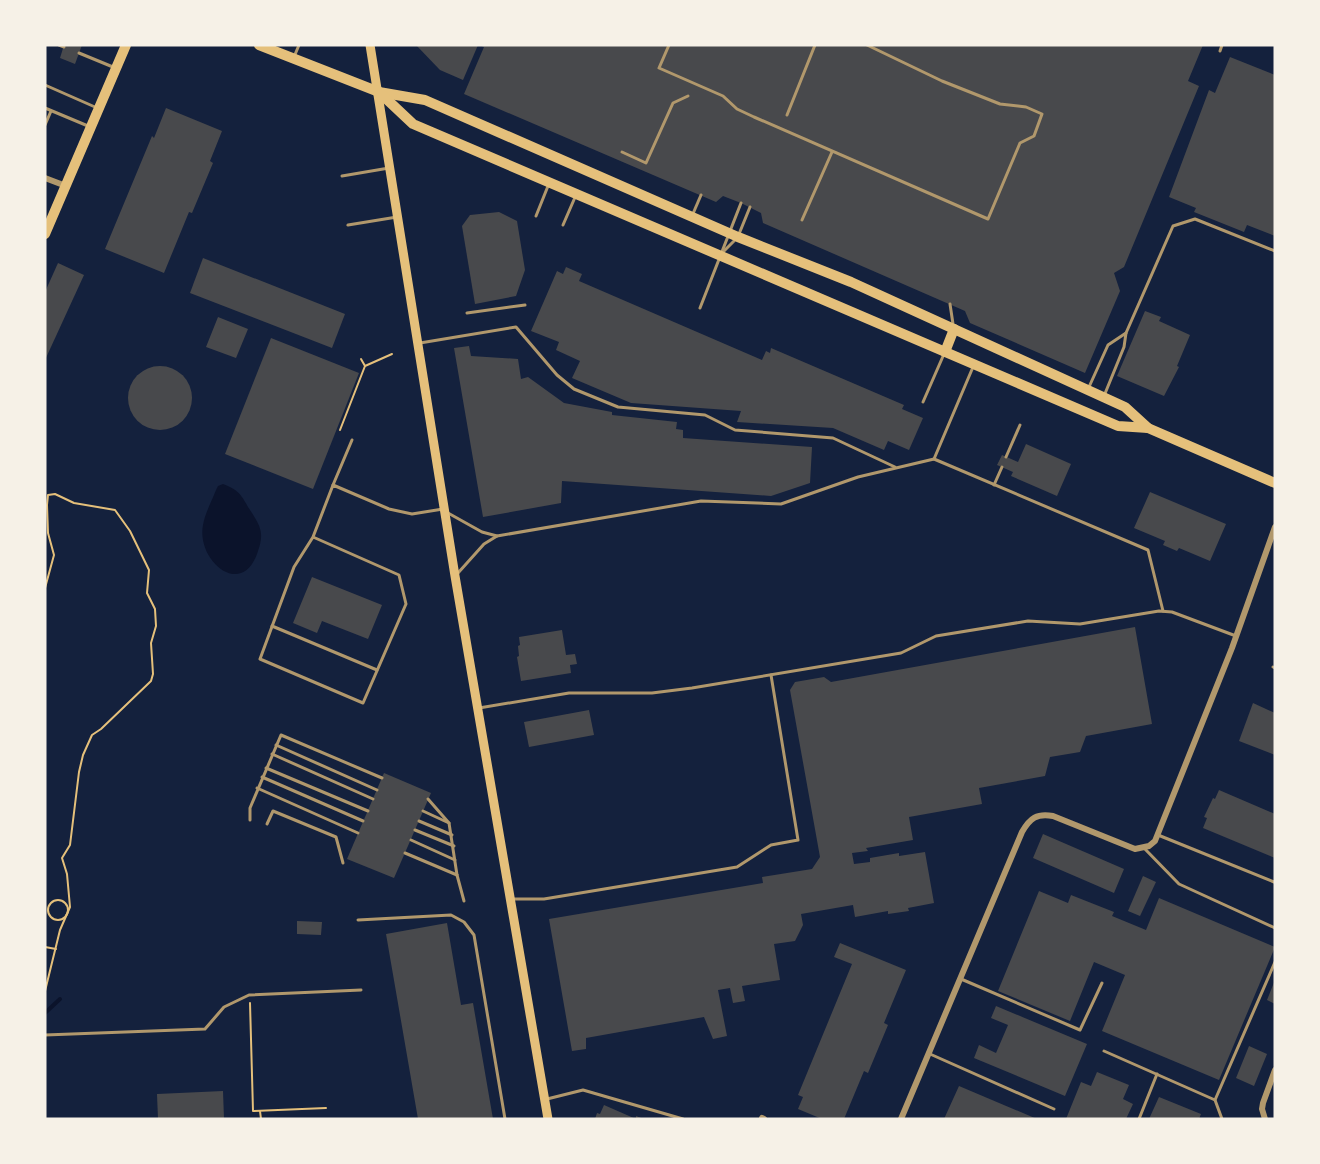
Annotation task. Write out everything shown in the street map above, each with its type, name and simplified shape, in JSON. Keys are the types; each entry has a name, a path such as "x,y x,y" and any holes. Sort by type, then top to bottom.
{"main road":[{"path":"45,234 126,45"},
{"path":"259,45 379,92 425,100 734,235 851,282 1104,397 1125,407 1149,428 1275,483"},
{"path":"370,45 477,709 548,1119"},
{"path":"379,92 413,124 1118,426 1149,428"},
{"path":"945,352 954,329"}],"street":[{"path":"45,178 66,186"},
{"path":"901,1119 1022,831 1028,822 1035,816 1043,814 1053,816 1135,849 1144,848 1155,841 1236,636 1275,528"},
{"path":"1264,1117 1262,1109 1265,1094 1275,1070"}],"lane":[{"path":"294,59 299,45"},
{"path":"669,45 659,68 723,96 737,109 754,117 988,219 1020,143 1034,136 1042,114 1026,107 1000,104 950,85 867,45"},
{"path":"787,115 815,45"},
{"path":"1220,51 1222,45"},
{"path":"79,53 117,68"},
{"path":"45,85 99,109"},
{"path":"622,152 646,163 673,103 688,96"},
{"path":"45,108 91,128"},
{"path":"45,125 51,111"},
{"path":"802,220 832,152"},
{"path":"342,176 391,168"},
{"path":"536,216 550,182"},
{"path":"563,225 577,193"},
{"path":"692,216 701,195"},
{"path":"720,256 734,235 741,203"},
{"path":"700,308 720,256 750,207"},
{"path":"348,225 398,217"},
{"path":"1104,397 1124,347 1126,333 1173,226 1195,219 1275,251"},
{"path":"950,304 954,329"},
{"path":"467,313 525,305"},
{"path":"418,344 516,327 557,375 574,389 618,407 705,415 735,430 833,438 896,468"},
{"path":"1088,390 1108,345 1126,333"},
{"path":"923,402 945,352"},
{"path":"934,459 974,364"},
{"path":"1006,457 1020,425"},
{"path":"313,537 399,575 406,604 363,703 260,659 294,567 313,537 352,440"},
{"path":"455,576 484,544 497,536 701,501 781,504 858,477 934,459 1148,550 1162,611"},
{"path":"994,485 1002,467"},
{"path":"333,485 389,509 412,514 445,510 482,532 497,536"},
{"path":"477,709 555,694 652,693 771,675 901,653 936,636 1028,621 1080,624 1162,611 1172,612 1236,636"},
{"path":"272,626 377,670"},
{"path":"510,899 544,899 736,867 771,845 798,840 771,675"},
{"path":"250,820 249,808 281,735 382,778"},
{"path":"276,745 377,789"},
{"path":"272,754 373,799"},
{"path":"266,768 368,812"},
{"path":"262,777 363,821"},
{"path":"257,788 358,833"},
{"path":"428,799 449,823 457,875 464,900"},
{"path":"267,824 273,811 336,837 343,863"},
{"path":"423,811 449,823"},
{"path":"419,820 452,835"},
{"path":"415,830 454,846"},
{"path":"1158,835 1274,882"},
{"path":"411,840 455,860"},
{"path":"1144,848 1179,884 1275,928"},
{"path":"405,853 457,875"},
{"path":"358,920 451,915 464,922 474,935 505,1119"},
{"path":"1222,1119 1215,1100 1275,962"},
{"path":"960,979 1080,1030 1102,983"},
{"path":"45,1035 205,1029 224,1007 249,995 361,990"},
{"path":"1104,1050 1215,1100"},
{"path":"928,1053 1054,1109"},
{"path":"1138,1119 1157,1074"},
{"path":"545,1099 583,1090 683,1119"}],"path":[{"path":"340,430 365,366 393,354"},
{"path":"361,358 365,366"},
{"path":"45,588 54,555 48,533 46,505 48,495 55,494 74,503 115,510 130,531 149,570 147,593 154,609 156,626 151,643 153,674 151,681 92,735 83,755 70,845 62,858 67,874 69,914 60,930 45,991"},
{"path":"63,901 69,908 69,914 65,919 57,921 47,911 51,902 63,901"},
{"path":"45,947 56,949"},
{"path":"249,995 254,1111 326,1108"},
{"path":"260,1111 261,1119"}],"water":[{"path":"223,484 234,489 241,496 261,531 258,551 251,565 242,573 232,574 222,570 213,562 203,538 203,525 207,512 218,486"}],"building":[{"path":"64,45 82,45 75,64 60,58"},
{"path":"416,45 478,45 463,80 440,70"},
{"path":"479,45 1203,45 1188,81 1199,86 1124,267 1114,273 1120,291 1085,373 970,323 965,311 763,223 761,213 741,203 723,196 716,202 464,94 484,47"},
{"path":"1230,57 1275,75 1275,236 1247,225 1244,232 1194,212 1196,208 1169,197 1209,90 1215,93"},
{"path":"166,108 222,131 210,161 213,163 192,213 189,212 164,273 105,249"},
{"path":"499,212 517,221 525,270 516,296 475,304 462,226 470,215"},
{"path":"203,258 345,314 332,348 190,293"},
{"path":"58,263 84,275 45,360 45,292"},
{"path":"566,267 582,274 579,281 762,360 766,351 770,353 771,348 904,405 902,409 923,418 909,450 888,441 884,450 833,428 737,422 741,411 631,403 572,378 580,361 556,350 559,342 531,331 557,271 563,274"},
{"path":"1145,311 1161,317 1159,321 1190,335 1177,366 1179,367 1164,396 1117,376"},
{"path":"218,317 248,329 236,358 206,347"},
{"path":"271,338 359,373 313,489 225,454"},
{"path":"469,346 471,356 518,359 521,379 528,377 564,403 612,412 612,415 677,422 676,429 683,430 683,438 812,447 810,483 771,496 562,481 561,503 483,517 454,348"},
{"path":"160,366 178,372 186,380 192,398 186,416 178,424 160,430 142,424 134,416 128,398 134,380 142,372"},
{"path":"1026,444 1071,464 1057,496 1011,476 1013,472 997,465 1002,455 1018,462"},
{"path":"1150,492 1226,524 1210,561 1179,548 1177,551 1163,545 1165,541 1134,528"},
{"path":"312,577 382,605 368,639 322,621 317,633 293,623"},
{"path":"1135,627 1152,724 1086,736 1080,752 1050,757 1045,776 979,788 982,804 909,817 913,840 866,848 868,851 852,853 854,864 870,862 870,858 899,853 899,856 925,852 934,903 908,908 909,911 888,914 888,911 855,917 853,905 801,914 803,925 795,941 774,944 780,980 742,986 745,1001 733,1003 730,988 718,990 727,1036 713,1039 704,1017 586,1038 586,1049 572,1051 549,919 763,883 762,877 812,869 820,857 790,690 795,682 824,677 831,682"},
{"path":"562,630 566,655 575,654 577,664 570,665 571,673 521,681 517,657 519,656 519,637"},
{"path":"1253,703 1275,713 1275,755 1239,741"},
{"path":"589,710 594,735 529,747 524,722"},
{"path":"384,773 431,793 394,878 347,859"},
{"path":"1219,790 1275,814 1275,858 1203,828 1207,818 1204,817"},
{"path":"1043,834 1124,869 1114,893 1033,858"},
{"path":"1143,876 1156,882 1140,916 1128,911"},
{"path":"1039,891 1068,903 1071,895 1114,912 1112,916 1146,930 1159,898 1275,947 1219,1080 1102,1031 1125,975 1094,962 1070,1021 998,991"},
{"path":"297,921 322,922 321,935 297,934"},
{"path":"447,923 461,1005 473,1003 493,1119 418,1119 386,934"},
{"path":"840,943 906,970 884,1023 888,1025 868,1073 864,1071 844,1119 822,1119 798,1109 803,1097 798,1095 852,964 834,957"},
{"path":"1275,980 1275,1004 1267,1000"},
{"path":"996,1006 1087,1044 1065,1096 974,1058 979,1045 996,1053 1008,1025 991,1018"},
{"path":"1249,1046 1267,1054 1254,1086 1236,1078"},
{"path":"1097,1072 1129,1085 1123,1099 1133,1104 1126,1119 1066,1119 1081,1082 1091,1086"},
{"path":"959,1086 1037,1119 944,1119"},
{"path":"223,1091 224,1119 158,1119 157,1094"},
{"path":"1159,1097 1201,1114 1199,1119 1149,1119"},
{"path":"604,1105 636,1119 595,1119"}],"waterway":[{"path":"45,1013 60,999"}]}
